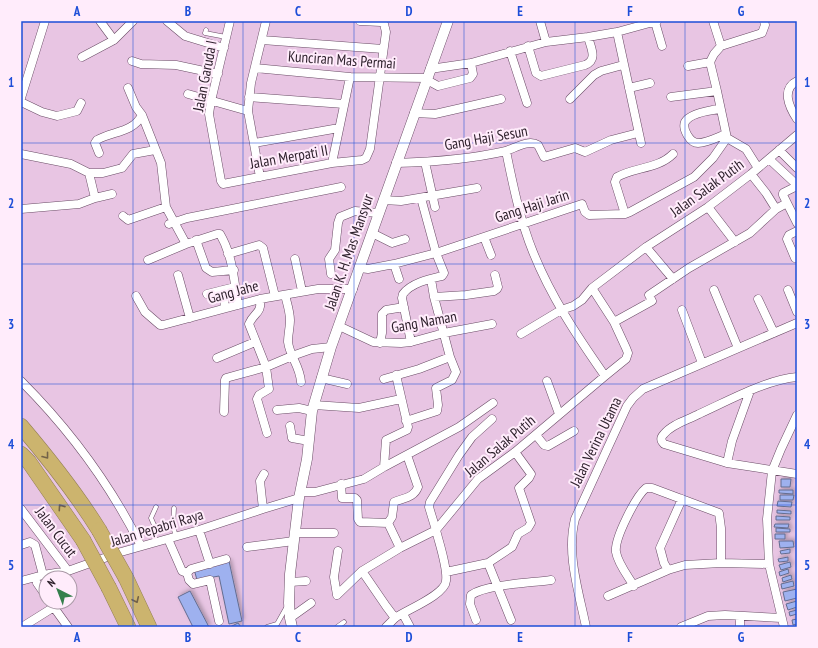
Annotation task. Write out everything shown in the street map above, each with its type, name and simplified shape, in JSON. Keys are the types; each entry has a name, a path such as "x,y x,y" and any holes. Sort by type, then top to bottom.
{"highway":[{"path":"21,426 84,506 126,578 149,627"},
{"path":"21,454 33,468 83,540 110,588 128,627"}],"street":[{"path":"21,98 45,21"},
{"path":"100,21 114,40"},
{"path":"82,57 114,40 133,21"},
{"path":"167,21 185,36 224,48"},
{"name":"Jalan Garuda I","path":"222,183 209,114 229,21"},
{"path":"260,177 248,111 249,97 266,21"},
{"path":"360,21 381,22 384,24 386,32 379,78"},
{"name":"Jalan K. H. Mas Mansyur","path":"291,623 289,603 290,582 300,495 313,408 331,347 448,21"},
{"path":"540,21 546,42"},
{"path":"471,63 474,74 470,78 438,86 428,76 510,51 528,46 617,32 641,23 656,21 662,46"},
{"path":"713,21 721,46"},
{"path":"758,168 746,149 726,136 710,62 714,54 721,46 762,33 765,25 764,21"},
{"path":"617,32 640,143"},
{"path":"528,46 536,73 541,76 585,65 591,62 593,57 588,37"},
{"path":"262,40 383,49"},
{"path":"510,51 527,103"},
{"path":"132,61 141,64 176,65 218,74"},
{"path":"688,66 710,62"},
{"path":"570,99 594,75 601,71 623,65"},
{"name":"Kunciran Mas Permai","path":"255,68 350,77 379,78 428,76"},
{"path":"332,163 350,77"},
{"name":"Jalan Merpati II","path":"222,183 332,163 362,160 366,158 370,149 380,81 379,78"},
{"path":"797,81 794,82 787,91 786,97 797,119"},
{"path":"629,88 650,83"},
{"path":"128,88 136,107 142,115 160,164 166,207 172,223 186,244"},
{"path":"672,97 717,91"},
{"path":"188,94 248,111"},
{"path":"249,97 344,104"},
{"path":"414,113 435,114 501,99"},
{"path":"21,102 42,112 57,116 77,110 81,103"},
{"path":"720,109 691,117 686,120 685,126 688,137 694,142 700,143 726,136"},
{"path":"99,153 96,143 97,140 122,132 139,122 142,115"},
{"path":"254,143 339,128"},
{"name":"Gang Haji Sesun","path":"396,163 425,162 506,151 532,143 538,145 544,157 576,148 585,152 611,140 638,133"},
{"name":"Jalan Salak Putih","path":"521,334 561,310 573,306 588,294 592,288 646,247 708,207 751,174 797,135"},
{"name":"Gang Haji Jarin","path":"360,268 368,269 436,254 582,204 585,212 589,215 625,214 639,208 694,177 713,158 726,136"},
{"path":"21,154 71,164 88,173 103,173 122,168 133,154 155,150"},
{"path":"779,150 797,168"},
{"path":"506,151 523,223 533,252 561,310 605,376"},
{"path":"625,214 615,182 616,177 657,164 669,158 673,154"},
{"path":"769,159 797,186 783,193 784,198 797,223"},
{"path":"425,162 435,207"},
{"path":"88,173 95,198"},
{"path":"751,174 776,209"},
{"path":"172,223 186,218 341,186"},
{"path":"383,200 401,201 477,188"},
{"path":"21,209 79,204 112,194"},
{"path":"411,342 402,298 405,291 431,279 442,276 444,273 436,254 421,198"},
{"path":"614,322 652,301 649,295 689,268 750,233 776,209 787,203"},
{"path":"123,216 128,220 166,207"},
{"path":"708,207 735,242"},
{"path":"330,274 329,259 334,250 340,217 355,211 378,214"},
{"path":"795,258 787,239 789,235 797,231"},
{"path":"372,233 392,242 405,239"},
{"path":"148,260 196,240 220,234 234,270 238,305"},
{"path":"484,237 491,255"},
{"path":"196,240 206,268 209,271 234,270"},
{"path":"228,254 259,245 263,248 275,296"},
{"path":"646,247 673,279"},
{"path":"294,259 302,291"},
{"path":"394,264 399,279"},
{"path":"178,275 190,318"},
{"path":"434,298 494,291 498,287 495,275"},
{"path":"406,421 437,411 438,405 436,388 452,380 456,372 450,357 434,298 431,279"},
{"path":"207,294 235,287"},
{"name":"Jalan Salak Putih","path":"436,530 478,479 536,435 559,414 626,359 628,353 614,322 592,288"},
{"name":"Gang Jahe","path":"136,296 145,312 160,325 275,296 318,289 353,289"},
{"path":"223,290 225,308"},
{"path":"714,290 738,348"},
{"path":"788,290 797,312"},
{"path":"286,295 290,318 288,342 292,356 297,364 301,382"},
{"path":"260,299 261,306 259,312 249,324 266,367 269,389 257,399 267,433"},
{"path":"758,299 774,333"},
{"path":"380,343 382,333 382,314 386,310 404,307"},
{"path":"682,310 702,363"},
{"name":"Jalan Verina Utama","path":"586,627 572,554 572,532 575,519 633,398 643,389 797,323"},
{"name":"Gang Naman","path":"339,326 373,342 380,343 411,342 444,333 492,324"},
{"path":"217,358 255,342"},
{"path":"224,412 225,380 228,377 266,367 312,349 331,347"},
{"path":"384,379 419,369 450,357"},
{"path":"384,467 386,440 407,430 408,427 396,376"},
{"path":"797,376 750,390 676,425 664,432 662,436 662,441 664,444 727,463 797,474"},
{"path":"321,378 348,384"},
{"path":"21,381 44,405 90,462 129,521 142,546"},
{"path":"548,381 559,414"},
{"path":"727,463 732,441 750,390"},
{"path":"277,410 298,408 359,408 401,399"},
{"name":"Jalan Pepabri Raya","path":"71,570 142,546 200,530 300,495 364,479 459,427 493,403"},
{"path":"784,627 768,564 768,519 772,471 797,415"},
{"path":"386,627 395,618 441,591 445,586 446,572 429,507 430,502 459,454 472,437 492,419"},
{"path":"290,426 292,438 309,441"},
{"path":"536,435 544,445 548,446 574,430"},
{"path":"446,572 488,563 512,547 518,534 528,528 531,523 519,488 531,474 515,452"},
{"path":"388,523 392,517 394,502 411,496 416,492 418,487 407,455"},
{"path":"263,509 260,481 264,474"},
{"path":"341,484 342,498 355,498 357,501 358,519 360,522 388,523"},
{"path":"634,586 618,558 616,550 620,534 637,498 646,488 652,488 719,513 721,528 721,563"},
{"path":"668,570 664,563 660,548 682,499"},
{"name":"Jalan Cucut","path":"21,509 67,570"},
{"path":"388,523 400,548"},
{"path":"200,530 210,564"},
{"path":"338,551 334,577 337,595 362,571 400,548 436,530"},
{"path":"247,547 295,537 334,532"},
{"path":"168,539 182,571 187,574 189,580 193,584 210,580 219,621"},
{"path":"21,545 30,542 35,545 42,570"},
{"path":"187,574 191,568 226,559"},
{"path":"488,563 511,620"},
{"path":"608,596 668,570 685,565 721,563 768,564"},
{"path":"362,571 395,618"},
{"name":"Jalan Pepabri Raya","path":"21,581 38,576"},
{"path":"290,582 306,580"},
{"path":"476,620 470,604 471,595 476,592 497,587 551,580"},
{"path":"291,623 311,603"},
{"path":"22,627 45,610"},
{"path":"56,610 68,627"},
{"path":"403,614 410,627"},
{"path":"681,627 708,616 725,615 781,618"},
{"path":"740,617 740,627"}],"lane":[{"path":"206,30 205,33 226,37"},
{"path":"156,507 151,518 154,525 162,529 173,527"},
{"path":"174,508 173,527 176,537"},
{"path":"267,627 277,624 289,603"},
{"path":"337,627 344,622"}],"building":[{"path":"781,479 791,479 790,487 781,487"},
{"path":"779,490 793,490 793,494 779,493"},
{"path":"780,495 794,495 793,500 780,500"},
{"path":"778,501 792,502 791,507 777,506"},
{"path":"777,510 791,511 791,514 777,513"},
{"path":"776,516 790,517 790,520 776,520"},
{"path":"775,524 789,524 788,528 774,527"},
{"path":"776,528 790,529 790,532 776,532"},
{"path":"775,534 785,534 785,539 775,539"},
{"path":"779,541 793,541 794,547 780,548"},
{"path":"790,549 790,553 781,554 780,551"},
{"path":"788,557 788,561 779,562 778,559"},
{"path":"229,561 242,621 229,624 219,576 197,580 194,569"},
{"path":"790,562 791,567 781,570 779,565"},
{"path":"788,569 789,573 780,576 779,572"},
{"path":"791,575 792,579 783,582 782,578"},
{"path":"793,581 794,586 782,589 781,584"},
{"path":"797,589 797,598 785,601 783,592"},
{"path":"190,591 209,627 193,627 178,597"},
{"path":"797,601 797,607 788,610 786,604"},
{"path":"797,610 797,614 790,616 789,612"},
{"path":"797,619 797,624 793,625 792,620"},
{"path":"238,623 241,627 230,627"}]}
